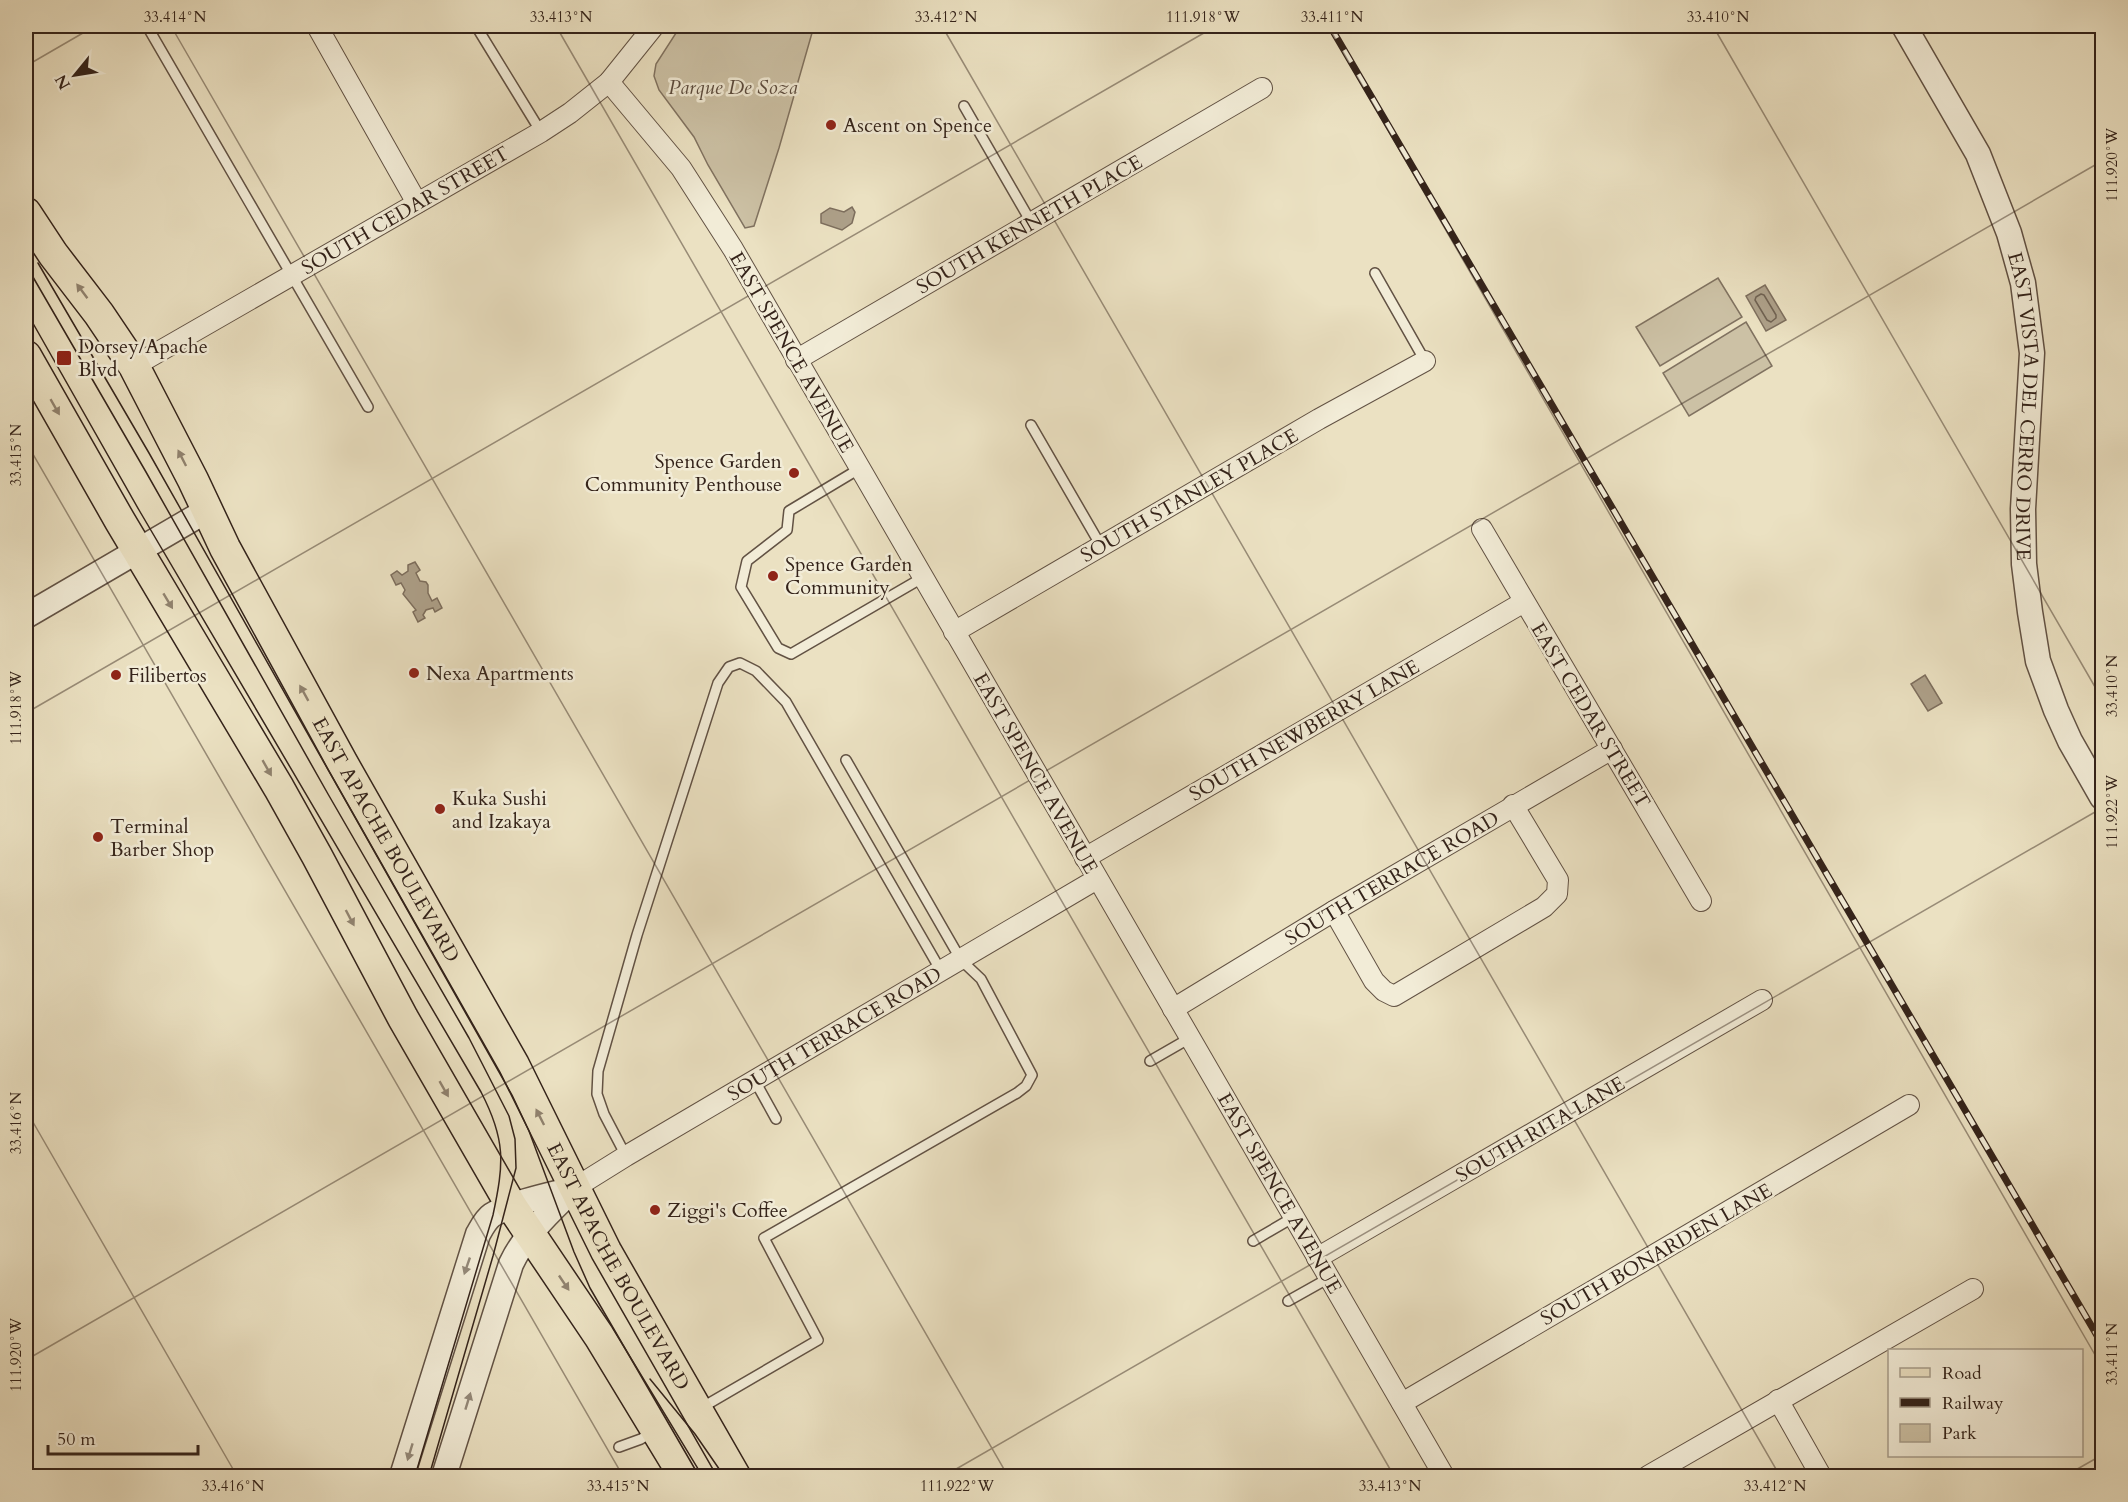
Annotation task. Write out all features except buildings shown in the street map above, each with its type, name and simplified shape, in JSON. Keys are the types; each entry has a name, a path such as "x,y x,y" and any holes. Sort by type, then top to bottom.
{"main road":[{"name":"EAST APACHE BOULEVARD","path":"26,213 134,366 194,480 225,548 342,762 514,1065 573,1189 606,1251 735,1476"},
{"path":"26,356 279,788 403,1018 512,1207 598,1336 684,1476"}],"street":[{"path":"317,26 417,203"},
{"name":"SOUTH CEDAR STREET","path":"134,366 541,132 609,82 654,26"},
{"name":"EAST VISTA DEL CERRO DRIVE","path":"1904,26 1978,154 2009,233 2023,283 2032,353 2023,509 2024,564 2030,612 2038,661 2056,710 2070,741 2103,797"},
{"name":"EAST SPENCE AVENUE","path":"609,82 681,168 708,208 1402,1403 1439,1475"},
{"name":"SOUTH KENNETH PLACE","path":"796,360 1262,88"},
{"name":"SOUTH STANLEY PLACE","path":"954,632 1319,419 1425,361"},
{"path":"26,616 207,511"},
{"name":"EAST CEDAR STREET","path":"1482,529 1701,901"},
{"name":"SOUTH NEWBERRY LANE","path":"1085,858 1524,602"},
{"name":"SOUTH TERRACE ROAD","path":"1173,1009 1334,911 1611,750"},
{"path":"1334,911 1374,981 1384,991 1394,996 1544,907 1557,894 1558,880 1514,806"},
{"name":"SOUTH TERRACE ROAD","path":"444,1476 506,1276 516,1254 530,1235 573,1189 1097,879"},
{"name":"SOUTH RITA LANE","path":"1317,1258 1762,1000"},
{"name":"SOUTH BONARDEN LANE","path":"1402,1403 1909,1105"},
{"name":"SOUTH TERRACE ROAD","path":"402,1476 478,1234 485,1222 493,1215 512,1207 573,1189"},
{"path":"1648,1476 1973,1289"},
{"path":"1778,1400 1821,1476"}],"lane":[{"path":"147,26 368,407"},
{"path":"476,26 541,132"},
{"path":"964,106 1031,222"},
{"path":"1375,273 1425,361"},
{"path":"1031,425 1101,546"},
{"path":"859,469 789,511 787,530 747,561 741,587 778,648 791,654 922,578"},
{"path":"626,1156 604,1114 597,1094 598,1071 637,935 714,694 718,683 729,667 740,663 756,671 786,702 941,972"},
{"path":"697,1411 818,1340 764,1238 1017,1093 1026,1086 1032,1075 981,979 961,960 846,760"},
{"path":"1150,1061 1190,1038"},
{"path":"755,1082 776,1119"},
{"path":"1253,1241 1294,1217"},
{"path":"1288,1301 1329,1278"},
{"path":"619,1447 641,1439 656,1430"}],"green space":[{"name":"Parque De Soza","path":"679,26 814,26 754,226 745,228 694,137 659,90 654,76 656,64"},
{"path":"1718,278 1742,317 1660,366 1636,327"},
{"path":"1746,322 1772,366 1689,416 1663,373"}],"water":[{"path":"852,207 855,212 852,223 842,230 821,223 821,214 830,208 844,212"},
{"path":"1765,285 1786,320 1766,331 1746,296"},
{"path":"415,562 420,570 416,573 420,581 426,582 432,601 437,598 442,608 435,612 433,608 426,610 423,615 425,618 418,622 413,612 416,610 403,594 405,590 401,583 396,585 391,575 397,571 402,575 408,571 408,565"},
{"path":"1925,675 1942,703 1928,711 1911,684"}],"tram line":[{"path":"38,263 149,453 512,1095 529,1131 574,1252 590,1288 699,1476"},
{"path":"26,265 469,1038 509,1116 515,1139 516,1168 429,1476"},
{"path":"26,311 139,510 481,1092 495,1124 499,1138 501,1166 493,1215 415,1476"},
{"path":"650,1379 695,1434 724,1476"}],"railway":[{"path":"1330,26 2102,1344"}],"place":[{"name":"Ascent on Spence","path":"831,125"},
{"name":"Dorsey/Apache Blvd","path":"64,358"},
{"name":"Spence Garden Community Penthouse","path":"794,473"},
{"name":"Spence Garden Community","path":"773,576"},
{"name":"Nexa Apartments","path":"414,673"},
{"name":"Filibertos","path":"116,675"},
{"name":"Kuka Sushi and Izakaya","path":"440,809"},
{"name":"Terminal Barber Shop","path":"98,837"},
{"name":"Ziggi's Coffee","path":"655,1210"}]}
